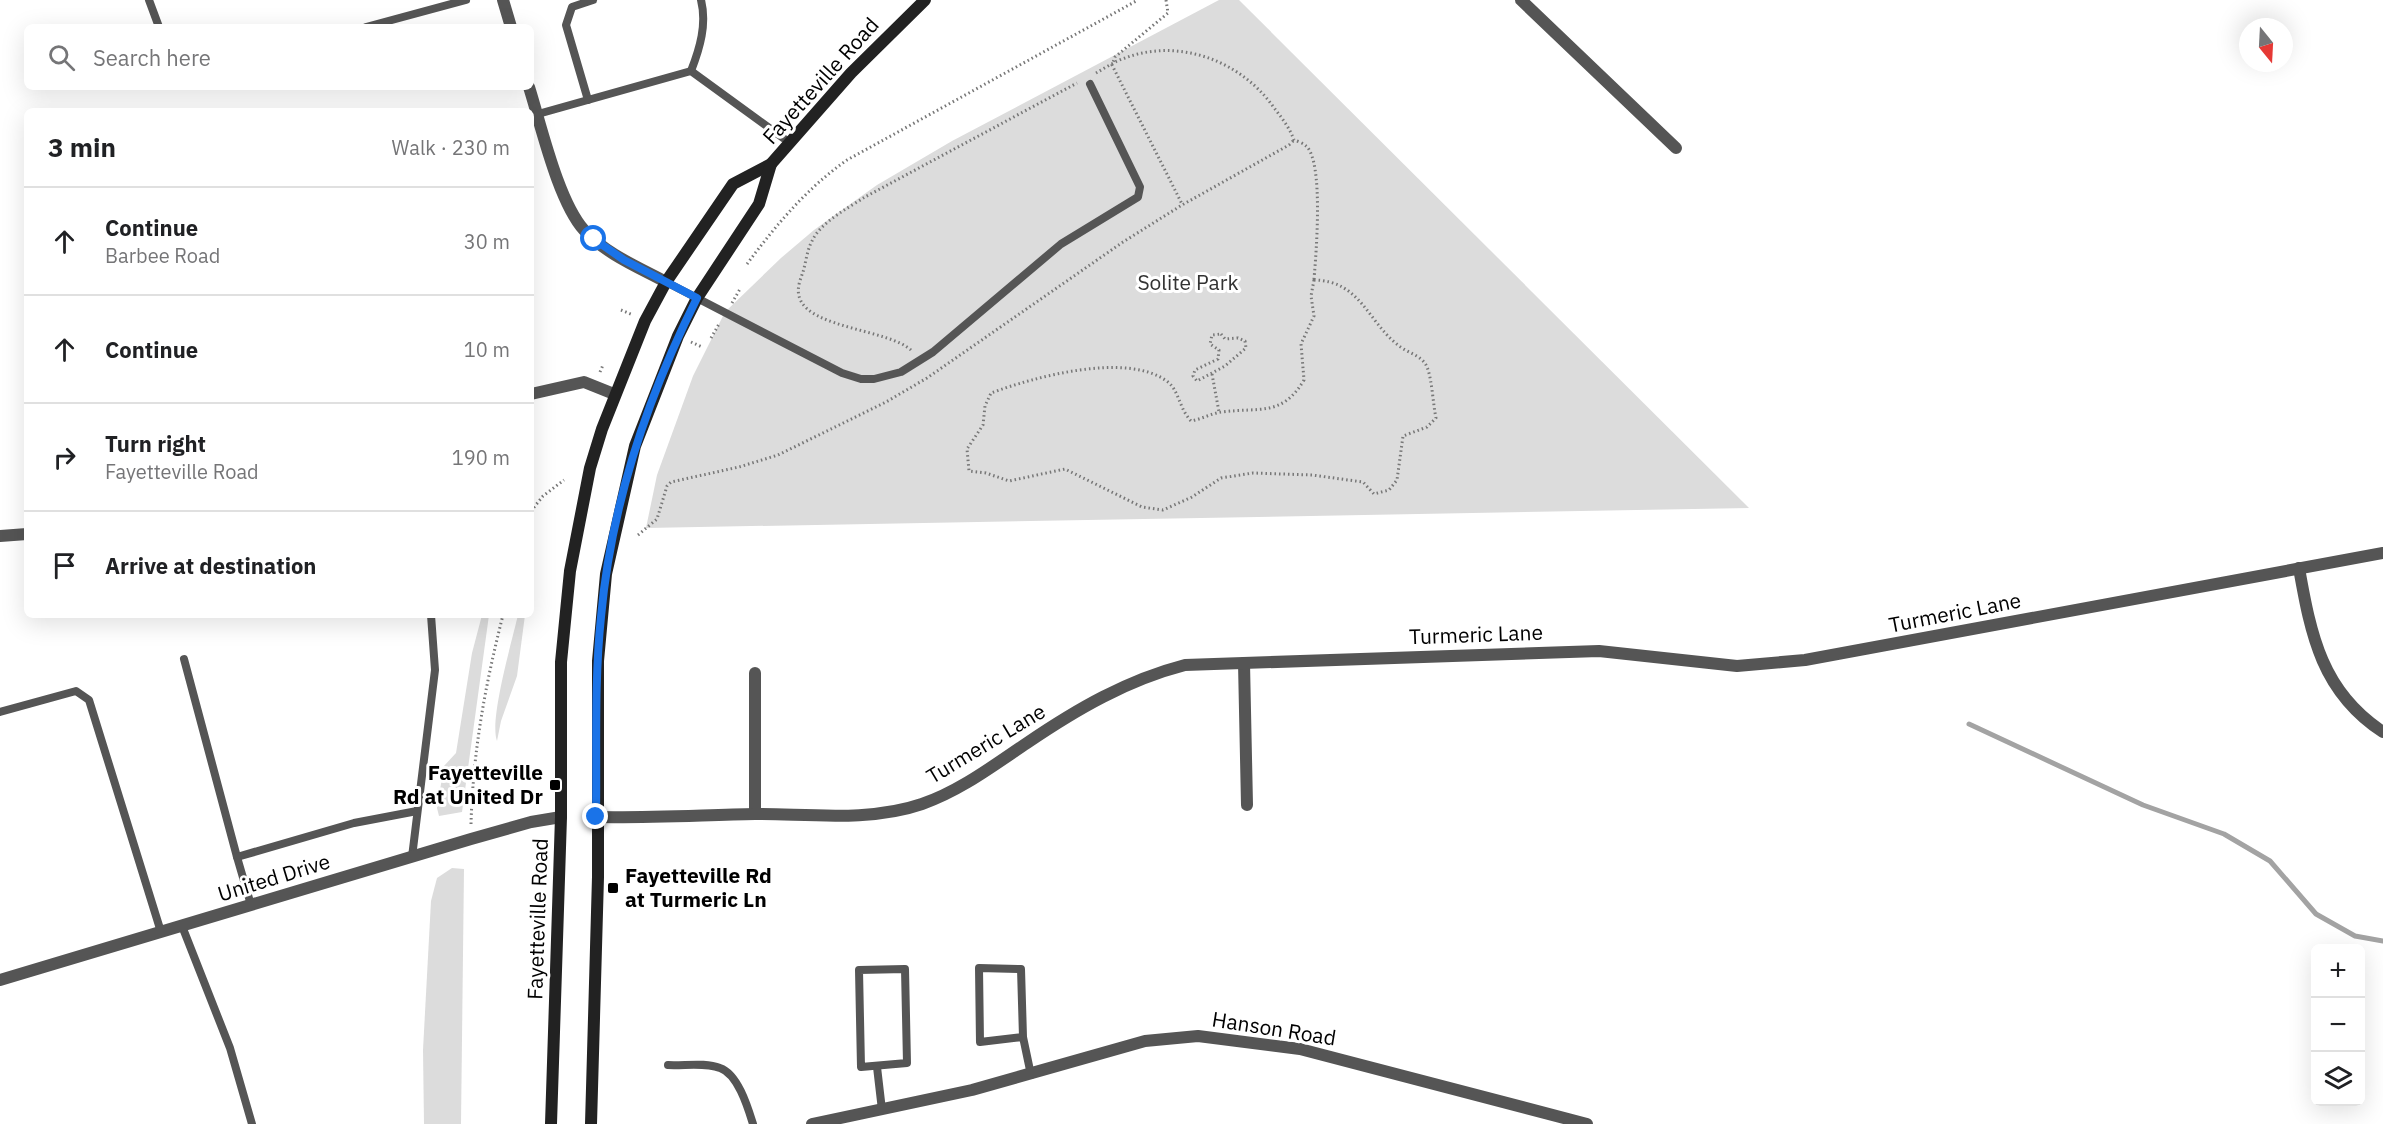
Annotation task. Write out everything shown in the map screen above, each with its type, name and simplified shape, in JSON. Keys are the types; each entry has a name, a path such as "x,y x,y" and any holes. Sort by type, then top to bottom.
{"main road":[{"name":"Fayetteville Road","path":"551,1124 561,817 561,662 570,571 590,468 614,394 645,321 666,282 733,184 771,164 851,73 925,0"},
{"name":"Fayetteville Road","path":"591,1124 598,877 596,817 598,661 606,574 635,446 678,336 697,298 759,204 771,164"}],"street":[{"path":"503,0 510,24"},
{"path":"1521,0 1676,148"},
{"path":"530,90 564,194 578,222 602,245 666,282"},
{"path":"534,393 584,382 614,394"},
{"path":"0,536 24,534"},
{"name":"Turmeric Lane","path":"596,817 879,813 922,804 970,780 1084,707 1151,674 1185,665 1599,651 1737,666 1794,661 2383,553"},
{"path":"2299,568 2307,616 2327,673 2356,712 2383,732"},
{"path":"1244,663 1247,805"},
{"path":"755,673 755,814"},
{"name":"United Drive","path":"0,980 531,822 561,817"},
{"name":"Hanson Road","path":"812,1124 1032,1075 1145,1041 1198,1036 1230,1038 1300,1049 1587,1124"}],"lane":[{"path":"149,0 158,24"},
{"path":"377,24 466,0"},
{"path":"588,100 566,25 572,7 593,0"},
{"path":"691,71 699,52 705,15 701,0"},
{"path":"538,114 691,71"},
{"path":"691,71 790,143"},
{"path":"666,282 819,363 856,377 888,377 918,361 986,308 1041,259 1138,197 1140,187 1090,84"},
{"path":"412,857 435,670 431,618"},
{"path":"184,659 250,905"},
{"path":"0,712 76,691 89,700 162,932"},
{"path":"237,857 354,822 417,811"},
{"path":"182,926 227,1038 252,1124"},
{"path":"1023,1037 980,1042 979,968 1021,969 1023,1037 1032,1075"},
{"path":"905,969 907,1063 877,1066 861,1067 859,970 905,969"},
{"path":"668,1065 714,1066 727,1071 739,1091 753,1124"},
{"path":"877,1066 882,1110"}],"path":[{"path":"747,264 771,231 805,195 847,160 1138,0"},
{"path":"1166,0 1168,13 1115,57 1112,65 1182,205"},
{"path":"918,361 904,344 851,328 824,317 803,304 799,296 799,285 813,238 834,219 865,197 1124,58 1149,52 1171,51 1199,54 1246,76 1263,93 1291,132 1294,140 1307,146 1314,160 1317,239 1311,296 1314,316 1301,344 1304,380 1287,402 1267,409 1219,412 1191,421 1181,410 1174,388 1165,380 1144,371 1082,370 1035,379 991,393 985,406 983,425 967,449 969,471 986,473 1009,481 1065,469 1142,507 1163,510 1192,497 1221,478 1252,473 1363,482 1374,494 1389,490 1396,480 1403,436 1427,427 1436,418 1427,366 1413,352 1399,346 1346,288 1328,280 1314,280"},
{"path":"621,310 645,321"},
{"path":"1221,334 1225,339 1238,338 1245,341 1246,348 1242,353 1212,374 1197,381 1193,376 1195,370 1218,359 1219,350 1210,344 1212,335 1221,334"},
{"path":"678,336 702,347"},
{"path":"1212,374 1219,412"},
{"path":"534,508 543,496 564,480"},
{"path":"471,825 473,766 484,691 501,618"}],"green space":[{"name":"Solite Park","path":"1219,0 1239,0 1749,508 646,528 657,475 693,376 725,312 781,258 814,230 877,185 952,141"},
{"path":"481,618 489,618 462,812 439,816 437,808 444,766 456,753 472,653"},
{"path":"517,618 525,618 517,676 501,721 497,741 496,716"},
{"path":"452,868 464,869 461,1124 424,1124 423,1050 431,901 437,878"}],"waterway":[{"path":"1969,724 2143,805 2224,834 2270,861 2316,914 2355,936 2383,941"}],"place":[{"name":"Fayetteville Rd at United Dr","path":"555,785"},
{"name":"Fayetteville Rd at Turmeric Ln","path":"613,888"}],"route":[{"path":"594,239 624,260 697,298 678,336 635,446 623,489 606,574 598,661 596,817"}]}
